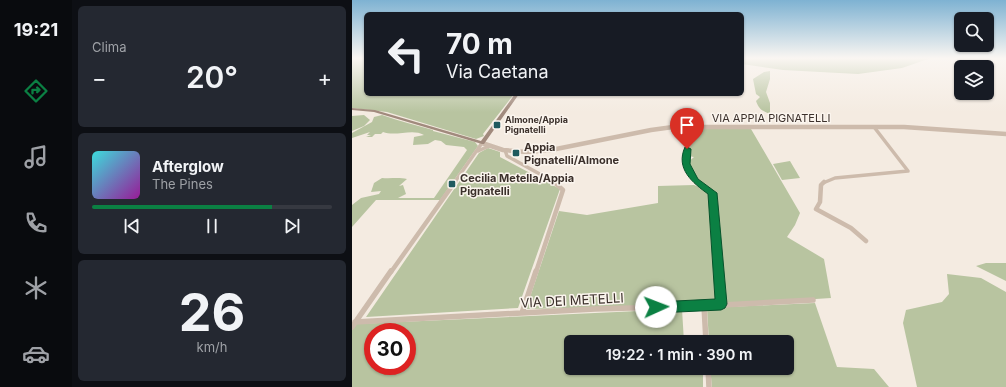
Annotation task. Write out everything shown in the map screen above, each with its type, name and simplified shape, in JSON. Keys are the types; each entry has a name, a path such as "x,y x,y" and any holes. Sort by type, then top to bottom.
{"main road":[{"path":"482,142 516,96"},
{"name":"VIA APPIA PIGNATELLI","path":"352,109 381,113 482,142"}],"street":[{"name":"VIA APPIA PIGNATELLI","path":"482,142 489,146 505,150 539,151 601,141 653,129 693,127 919,128 1006,134"},
{"path":"693,127 693,140 687,149 686,163 696,182 713,193 721,304"},
{"path":"866,241 851,228 816,209 820,202 820,185 825,181 835,178 908,171 874,127"},
{"path":"354,325 476,153 482,142"},
{"path":"476,153 489,146"},
{"path":"505,150 507,156 556,183 563,190 522,313"},
{"name":"VIA DEI METELLI","path":"354,325 522,313 813,300"},
{"path":"704,306 706,335"},
{"path":"708,375 709,387"}],"green space":[{"path":"352,76 364,76 364,96 512,96 483,134 484,136 476,139 387,112 352,108"},
{"path":"758,76 770,76 766,92 770,103 770,114 761,109 757,104 756,101 760,97 756,94 753,79"},
{"path":"364,115 370,120 364,126 352,131 352,116"},
{"path":"382,115 475,142 478,146 440,200 376,200 352,227 352,205 361,198 379,194 381,191 371,192 374,183 382,178 407,179 399,186 403,185 406,194 398,198 434,198 467,150 464,147 446,145 441,141 435,140 428,144 413,145 414,137 424,135 414,132 393,134 383,132 381,134 375,134 372,137 366,137 371,135 367,135 370,132 352,138 352,133 372,122 374,117"},
{"path":"694,128 751,129 800,213 795,225 787,237 824,259 831,298 721,305 526,309 559,211 587,215 658,203 658,186 694,185 711,192 694,178 686,164 694,157 688,156 689,147 694,142"},
{"path":"488,148 500,152 500,157 560,189 518,308 366,317 479,153"},
{"path":"790,161 800,178 782,180 773,164"},
{"path":"986,263 1006,263 1006,281 976,266"},
{"path":"947,274 981,278 1006,292 1006,387 917,387 903,323 906,310 942,302 949,294"},
{"path":"815,303 837,367 874,369 889,387 712,387 711,375 794,375 794,335 709,335 707,308"},
{"path":"682,309 684,335 564,335 564,375 703,375 703,387 352,387 352,330 356,324 364,324 364,375 416,375 416,323 378,323"}],"place":[{"name":"Almone/Appia Pignatelli","path":"497,125"},
{"name":"Appia Pignatelli/Almone","path":"516,153"},
{"name":"Cecilia Metella/Appia Pignatelli","path":"452,184"}],"route":[{"path":"656,307 704,306 721,304 713,193 695,181 686,164 687,149"}]}
